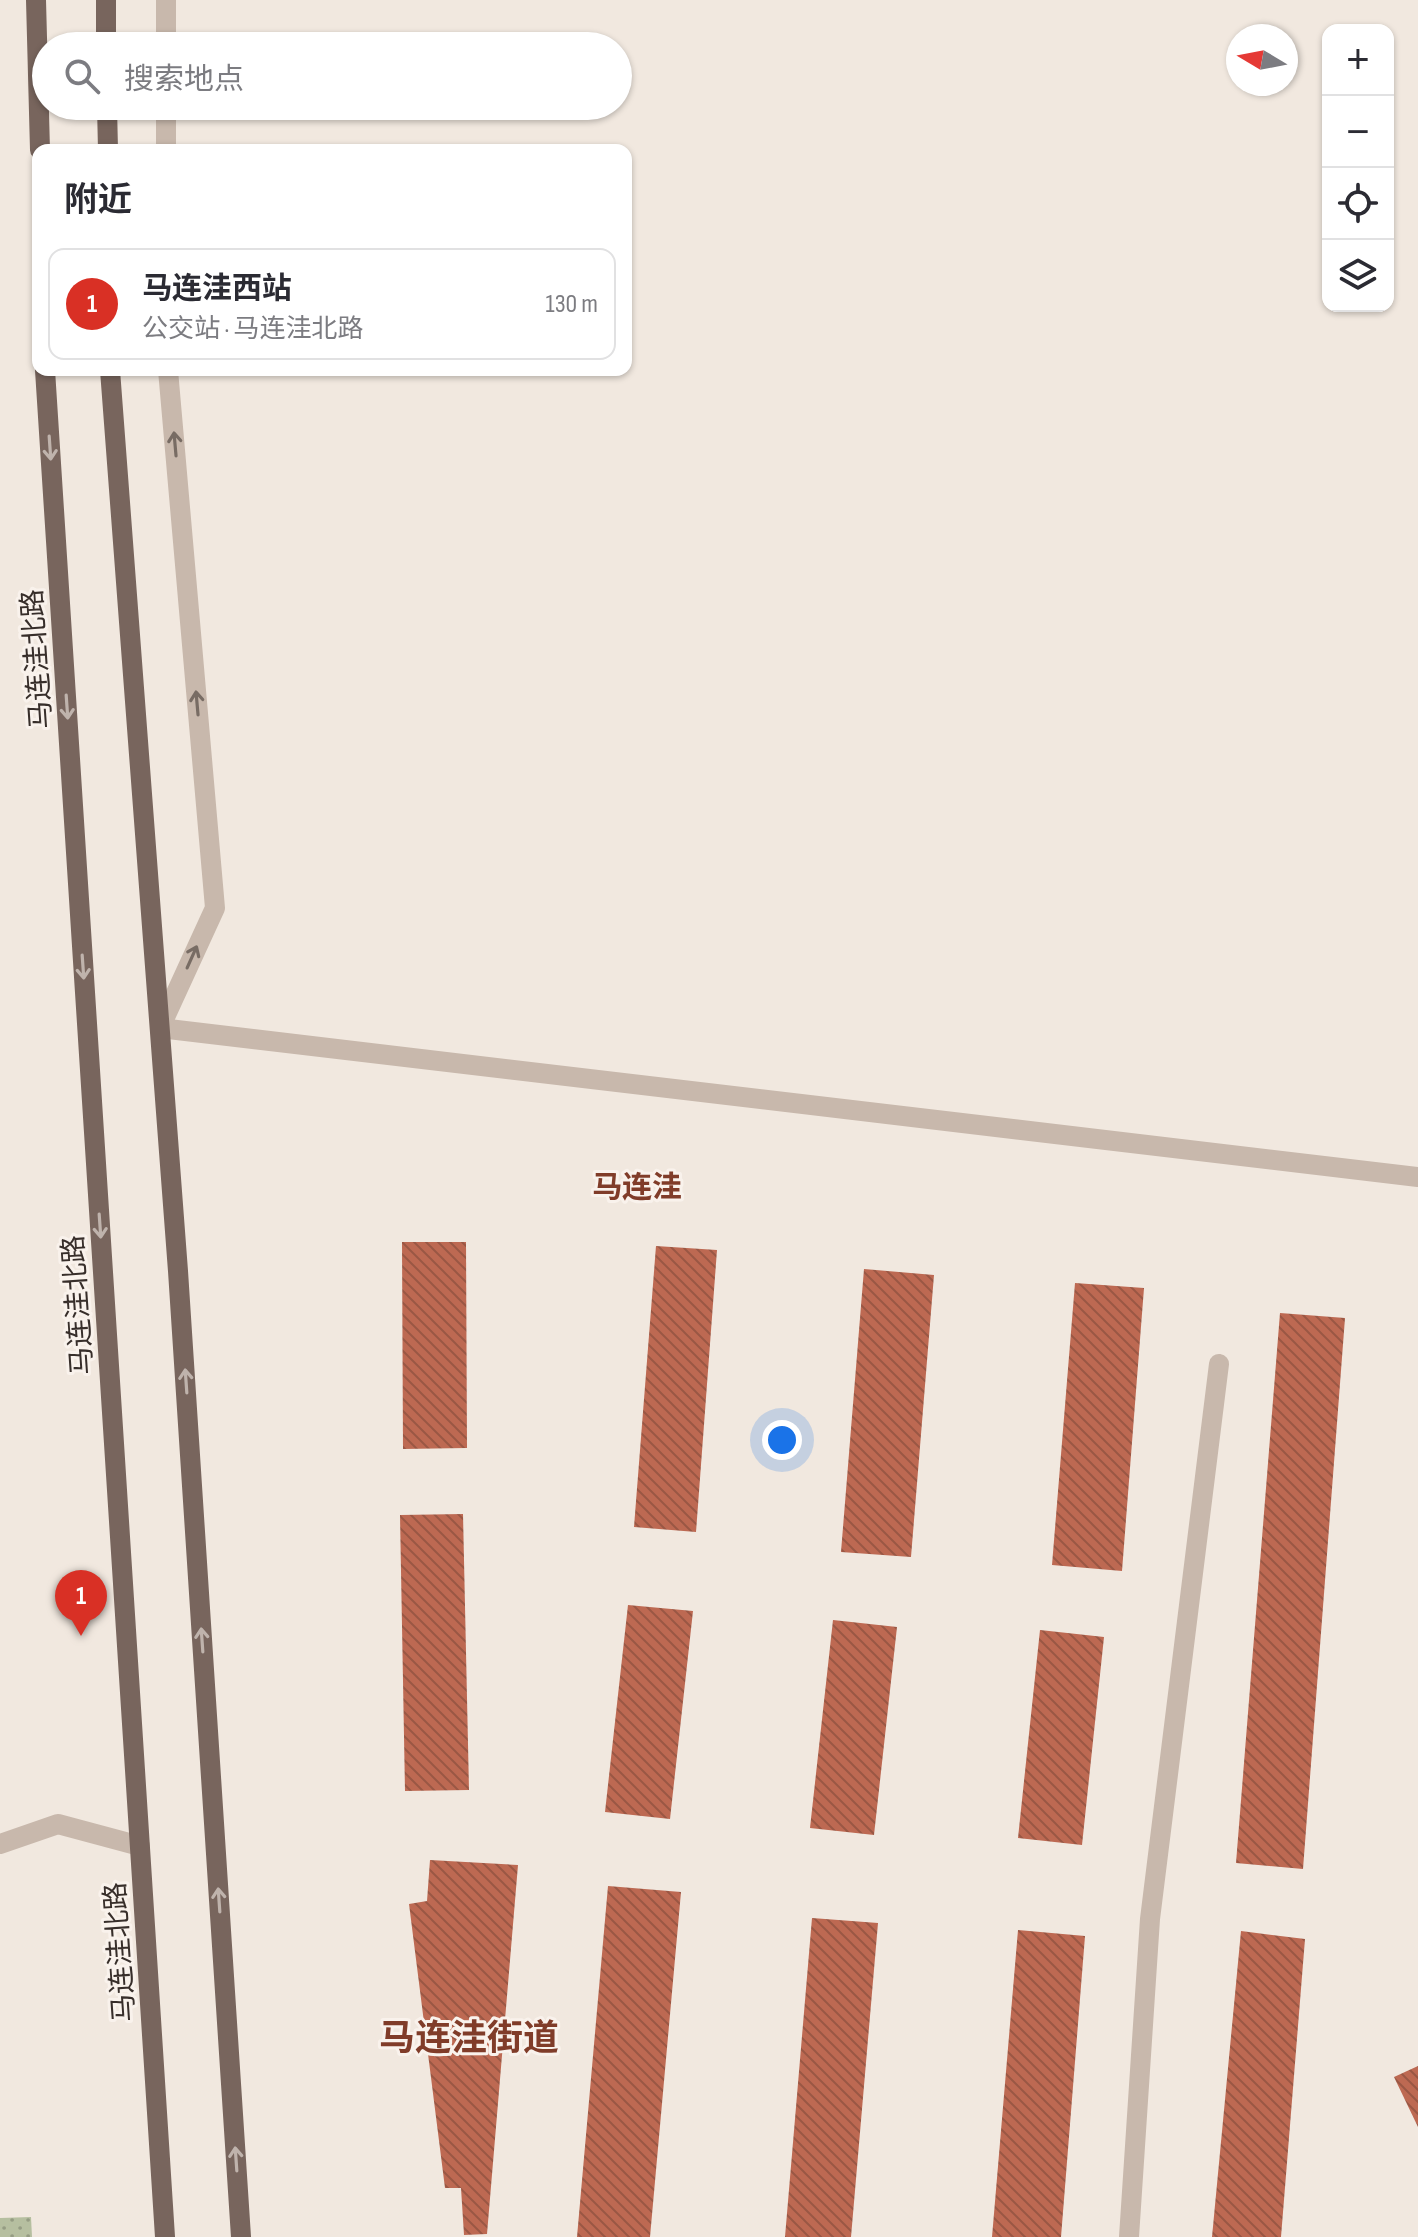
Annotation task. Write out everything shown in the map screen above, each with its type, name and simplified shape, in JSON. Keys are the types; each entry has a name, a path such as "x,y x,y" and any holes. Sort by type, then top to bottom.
{"main road":[{"path":"36,0 37,32"},
{"path":"106,0 106,32"},
{"path":"39,120 40,144"},
{"path":"107,120 108,144"},
{"name":"马连洼北路","path":"45,376 165,2237"},
{"path":"110,376 160,1028 241,2237"}],"street":[{"path":"166,0 166,32"},
{"path":"166,120 166,144"},
{"path":"169,376 215,908 160,1028 1418,1177"},
{"path":"1129,2237 1150,1919 1219,1364"},
{"path":"0,1844 58,1824 140,1846"}],"green space":[{"path":"31,2217 32,2237 0,2237 0,2218"}],"building":[{"path":"402,1242 466,1242 467,1448 403,1449"},
{"path":"656,1246 717,1250 696,1532 634,1527"},
{"path":"864,1269 934,1275 911,1557 841,1552"},
{"path":"1075,1283 1144,1288 1122,1571 1052,1565"},
{"path":"1280,1313 1345,1318 1303,1869 1236,1863"},
{"path":"463,1514 469,1790 405,1791 400,1515"},
{"path":"628,1605 693,1611 670,1819 605,1812"},
{"path":"833,1620 897,1627 874,1835 810,1828"},
{"path":"1040,1630 1104,1637 1082,1845 1018,1838"},
{"path":"430,1860 518,1865 487,2234 464,2235 461,2188 445,2188 409,1904 427,1901"},
{"path":"608,1886 681,1892 650,2237 577,2237"},
{"path":"812,1918 878,1923 851,2237 785,2237"},
{"path":"1018,1930 1085,1936 1061,2237 992,2237"},
{"path":"1241,1931 1305,1939 1281,2237 1212,2237"},
{"path":"1418,2066 1418,2127 1394,2077"}],"place":[{"name":"马连洼西站","path":"81,1636"}],"district":[{"name":"马连洼","path":"637,1187"},
{"name":"马连洼街道","path":"469,2037"}]}
